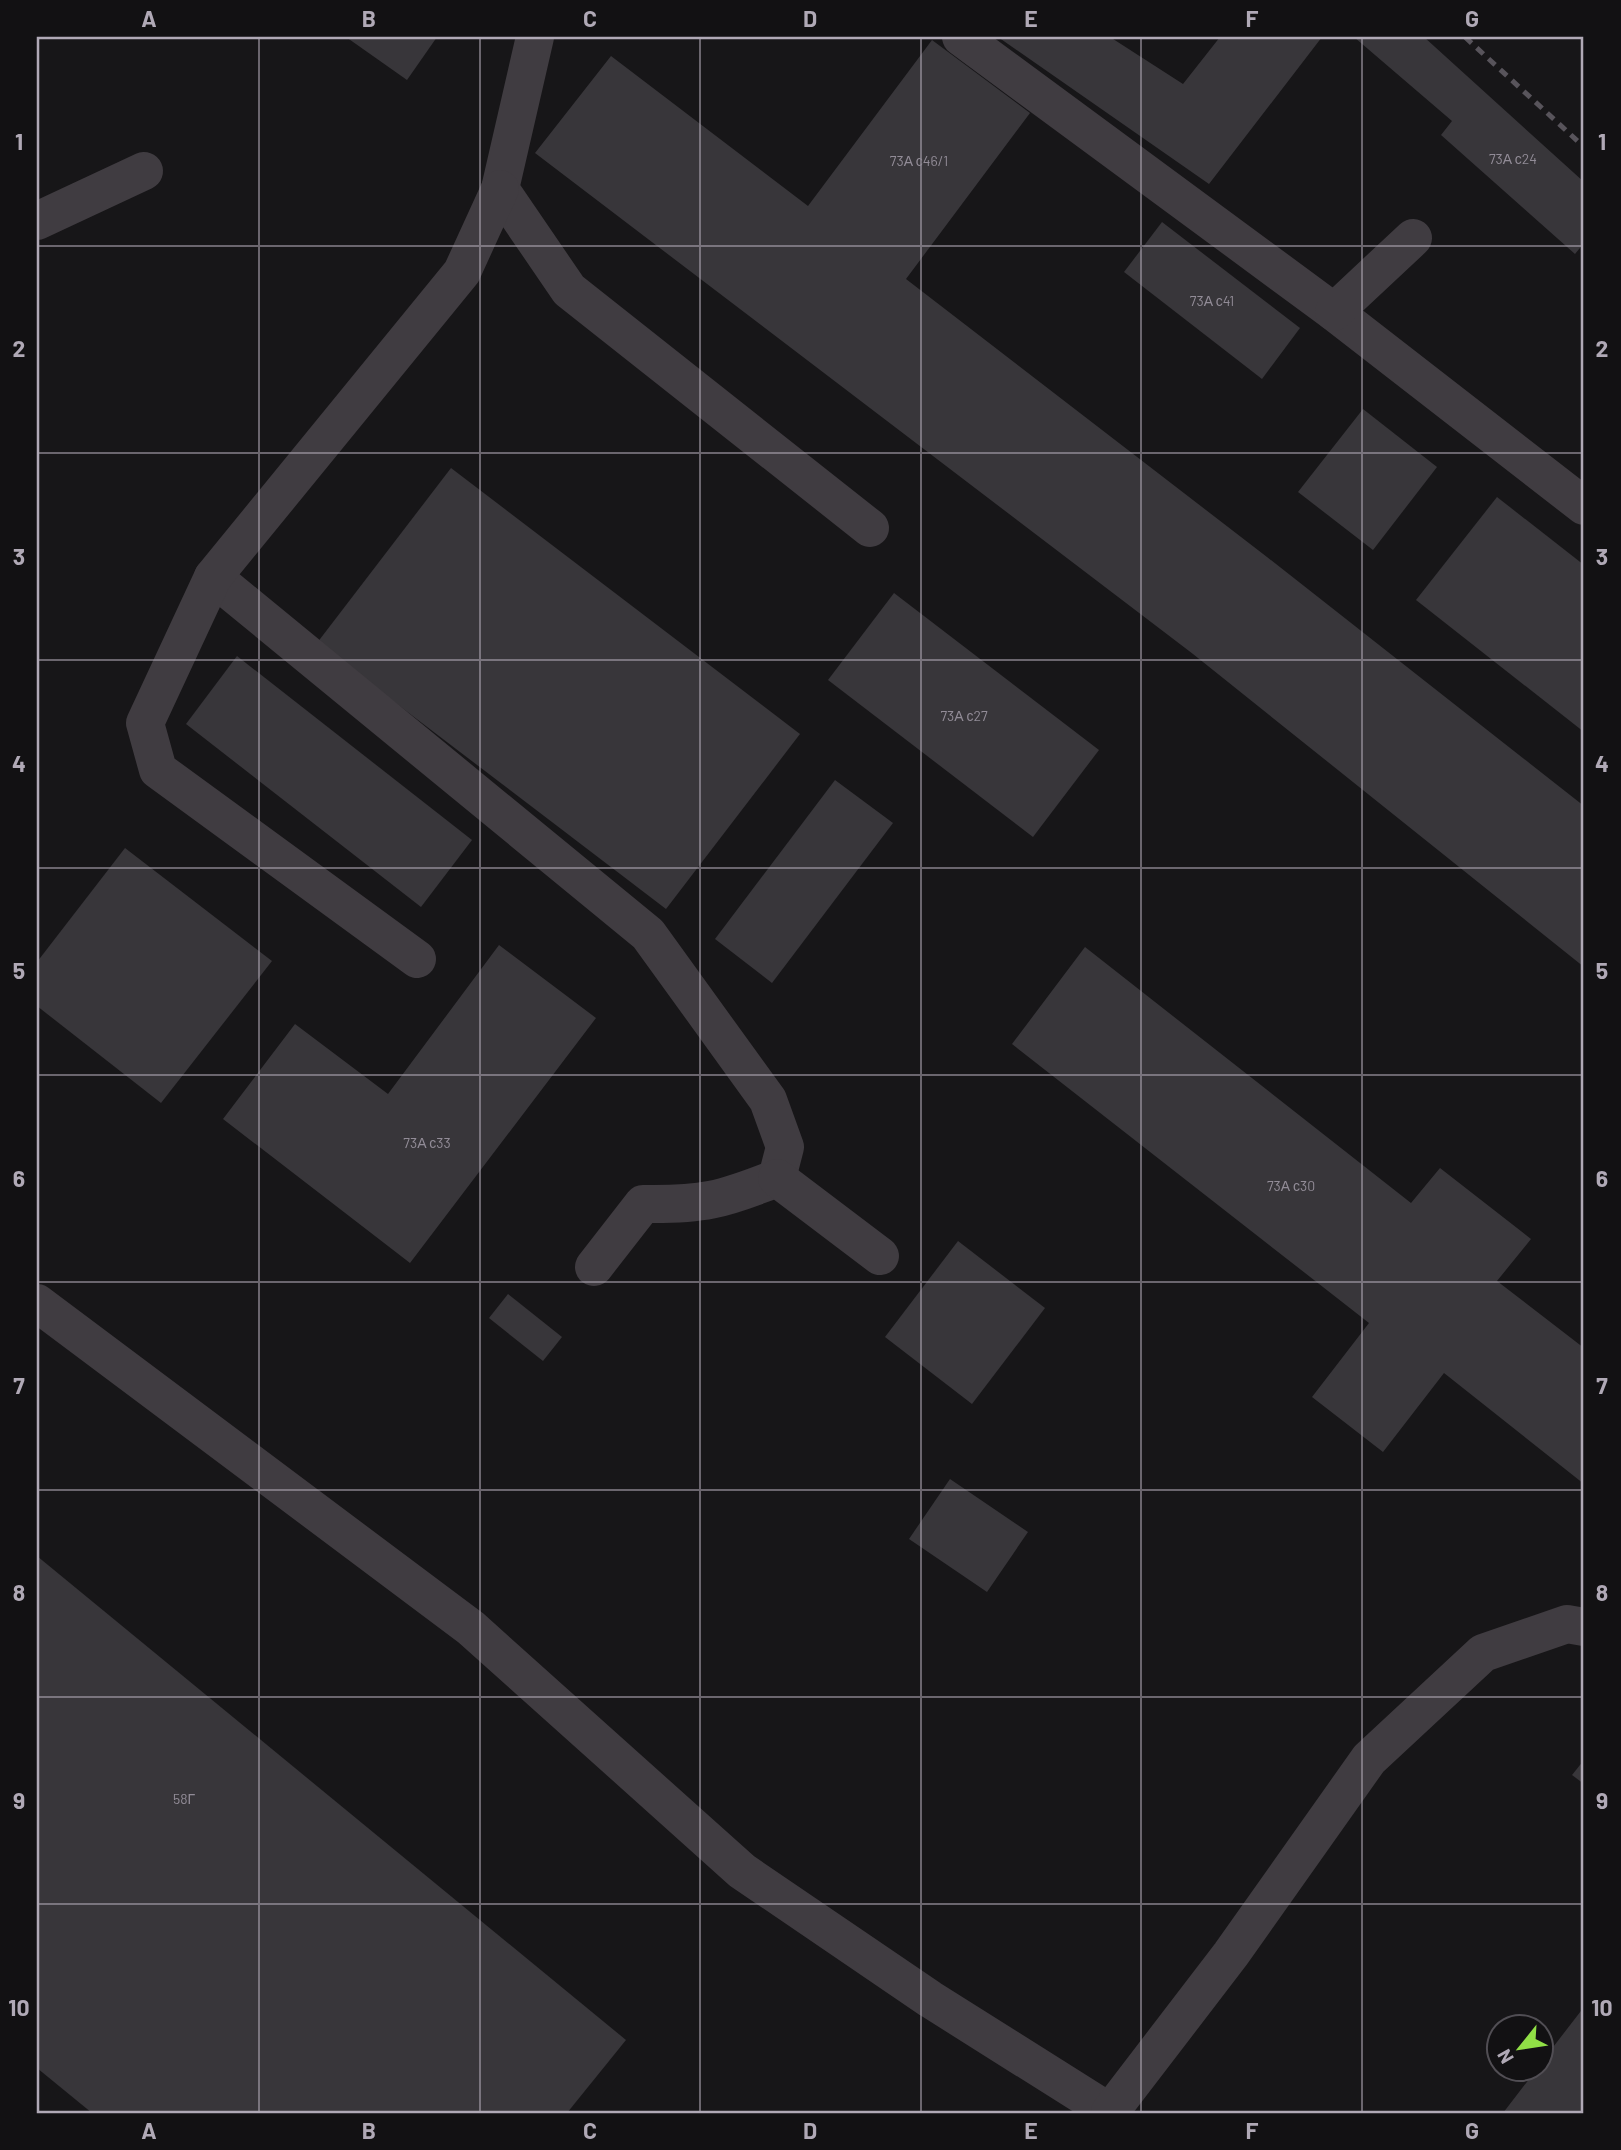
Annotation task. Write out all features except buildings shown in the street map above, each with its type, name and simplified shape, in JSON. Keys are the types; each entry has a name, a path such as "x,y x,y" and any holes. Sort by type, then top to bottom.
{"lane":[{"path":"418,959 158,770 145,723 213,577 462,272 500,189 535,37"},
{"path":"961,37 1334,312 1584,506"},
{"path":"37,221 144,171"},
{"path":"500,189 569,290 870,528"},
{"path":"1334,312 1413,238"},
{"path":"213,577 648,934 768,1100 785,1147 777,1178"},
{"path":"777,1178 880,1256"},
{"path":"594,1267 643,1204 693,1205 728,1198 777,1178"},
{"path":"37,1303 471,1628 741,1871 930,1999 1110,2113 1231,1954 1369,1759 1483,1653 1567,1624 1584,1627"}],"railway":[{"path":"1465,37 1584,147"}]}
